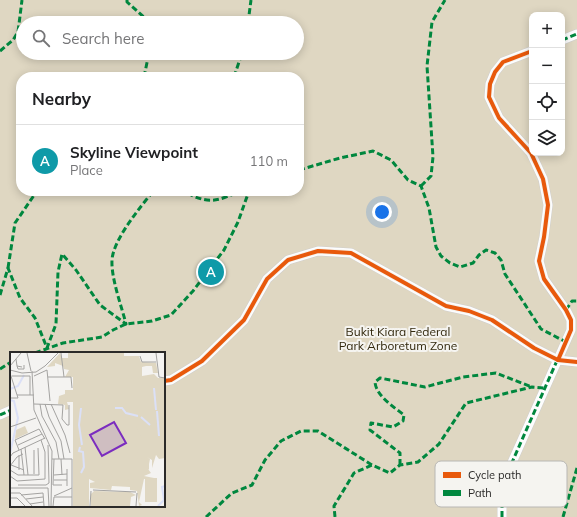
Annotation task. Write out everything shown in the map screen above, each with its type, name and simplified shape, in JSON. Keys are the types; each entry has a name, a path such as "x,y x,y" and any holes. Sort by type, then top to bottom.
{"street":[{"path":"565,39 577,34"},
{"path":"513,461 558,360 570,330 571,320 566,310 544,279 539,261 548,205 543,179 531,153 499,118 490,97 490,84 495,72 503,62 529,52"},
{"path":"165,381 170,380 202,361 244,320 267,279 288,260 318,251 351,253 446,306 469,311 492,320 534,348 558,360 577,362"},
{"path":"0,415 10,410"}],"green space":[{"name":"Bukit Kiara Federal Park Arboretum Zone","path":"0,0 577,0 577,517 0,517"}],"marked path":[{"path":"20,16 22,0"},
{"path":"127,0 127,2 143,16"},
{"path":"249,16 251,0"},
{"path":"421,186 431,176 433,157 427,66 432,22 445,0"},
{"path":"565,39 577,34"},
{"path":"0,51 13,40 16,35"},
{"path":"145,72 148,60"},
{"path":"236,72 240,60"},
{"path":"304,169 340,158 373,151 391,160 408,180 421,186 429,208 436,247 441,256 450,263 460,267 473,263 479,255 486,250 495,253 501,260 505,274 541,329 566,342"},
{"path":"8,268 15,223 34,196"},
{"path":"0,295 8,268 20,298 35,318 47,348 56,324 58,272 62,254 76,270 100,305 126,324 112,270 113,254 124,230 149,196"},
{"path":"193,196 205,200 216,200 227,196"},
{"path":"38,352 63,343 102,337 126,324 152,321 171,315 193,291 224,250 238,222 247,196"},
{"path":"566,310 572,301 577,301"},
{"path":"513,461 559,356"},
{"path":"0,369 10,363"},
{"path":"400,465 400,453 370,430 371,423 393,427 403,421 404,415 386,401 376,387 375,382 380,378 425,387 463,377 496,373 532,387"},
{"path":"206,517 232,493 252,485 265,460 281,441 301,431 318,431 372,465 390,473 400,465 418,462 439,444 466,403 532,387 545,388"},
{"path":"0,415 10,410"},
{"path":"335,517 334,506 354,473 372,465"},
{"path":"567,503 577,468"},
{"path":"502,507 502,517"},
{"path":"563,517 566,507"}],"cycle path":[{"path":"529,52 503,62 495,72 490,84 489,97 499,118 531,153 543,179 548,205 539,261 544,279 566,310 571,320 571,330 558,360"},
{"path":"165,381 171,380 202,361 244,320 267,279 288,260 318,251 351,253 446,306 469,311 492,320 534,348 558,360 577,362"}],"place":[{"name":"Skyline Viewpoint","path":"211,272"}]}
